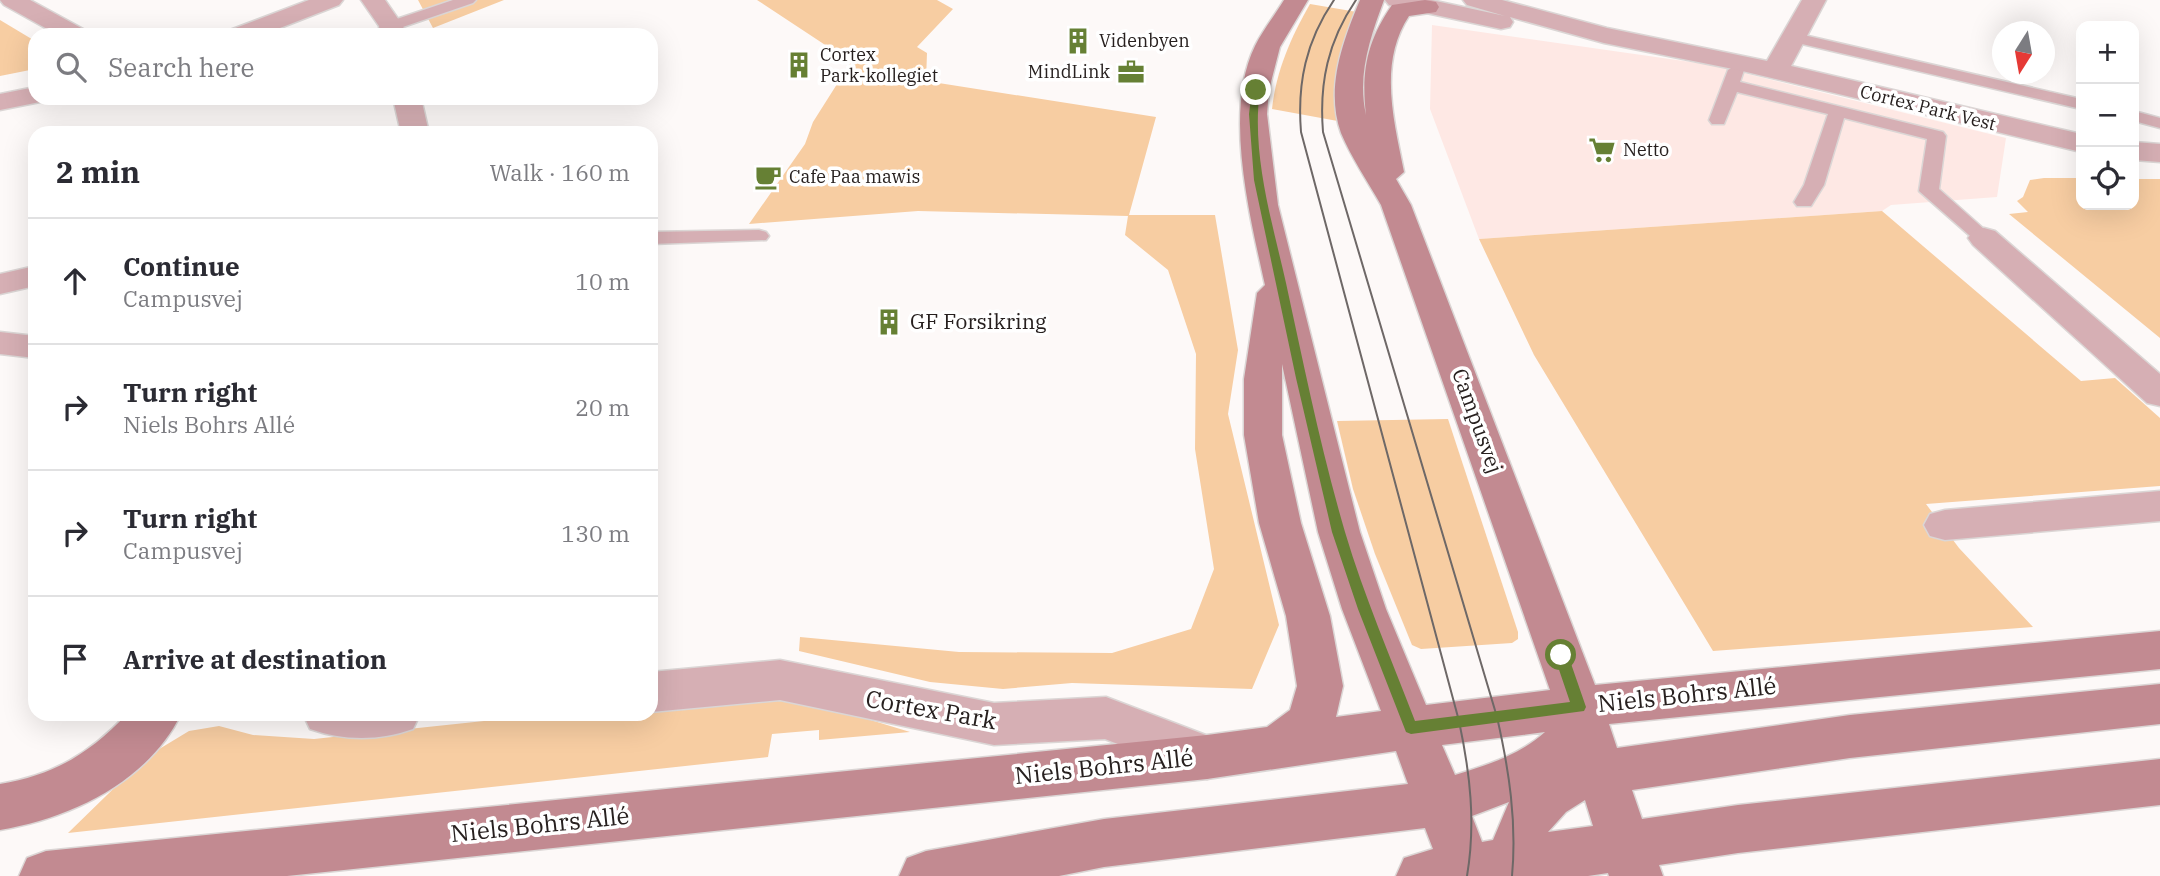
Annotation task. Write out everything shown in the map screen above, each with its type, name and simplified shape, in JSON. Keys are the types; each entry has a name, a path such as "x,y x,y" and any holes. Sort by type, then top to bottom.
{"street":[{"path":"12,0 63,28"},
{"path":"257,28 331,0"},
{"path":"373,0 390,28"},
{"path":"1296,0 1267,47 1253,114 1258,180 1277,266 1339,532 1364,609 1416,741 1456,798 1498,868"},
{"name":"Campusvej","path":"1372,0 1354,49 1348,96 1355,132 1393,195 1579,707 1631,861"},
{"name":"Cortex Park Vest","path":"1397,0 1494,21 1604,35"},
{"name":"Cortex Park Vest","path":"1475,0 1734,74 1775,71 2076,142"},
{"path":"1775,71 1814,0"},
{"path":"1393,195 1379,109 1380,61 1389,29 1401,10 1427,7"},
{"path":"0,102 28,96"},
{"path":"409,105 413,126"},
{"path":"2139,151 2160,153"},
{"path":"1984,238 2160,394"},
{"path":"1277,266 1262,379 1263,435 1280,523 1308,616 1320,686 1311,722 1280,745"},
{"path":"0,284 28,278"},
{"path":"0,342 28,346"},
{"path":"1945,525 2160,506"},
{"name":"Niels Bohrs Allé","path":"46,876 1207,757 1359,734 1416,741 1579,707 1697,693 2160,650"},
{"name":"Cortex Park","path":"658,691 780,680 994,724 1106,718 1207,757"},
{"path":"1498,868 1529,816 1548,795 1572,783 1601,774 1729,752 2160,704"},
{"path":"926,876 1104,843 1456,798 1509,779 1550,759 1573,737 1579,707"},
{"path":"0,807 31,803 82,782 125,751 151,721"},
{"path":"1498,868 1631,861 1738,829 2160,782"}],"lane":[{"path":"399,28 468,0"},
{"path":"1795,38 2076,103"},
{"path":"1718,120 1734,74 1838,111 1937,136 1929,191 1984,238"},
{"path":"1804,202 1814,186 1838,111"},
{"path":"2139,118 2160,122"},
{"path":"658,238 758,236"}],"shaded area":[{"path":"418,0 504,0 433,28"},
{"path":"757,0 937,0 953,9 917,47 927,53 926,81 1156,117 1129,215 1215,215 1238,350 1228,414 1279,625 1252,689 1072,683 1003,689 930,682 799,651 800,637 959,652 1112,653 1191,629 1214,569 1195,449 1196,354 1168,270 1125,235 1128,216 918,211 749,224 805,144 813,122 851,62"},
{"path":"1310,4 1357,12 1343,122 1272,109 1285,55"},
{"path":"0,20 28,37 28,70 0,76"},
{"path":"1432,25 1712,65 2006,138 1997,197 1891,205 1882,211 1479,239 1430,109"},
{"path":"2076,178 2076,210 2139,210 2139,179 2160,179 2160,338 2009,214 2028,212 2017,201 2023,197 2030,180"},
{"path":"1882,211 2081,381 2115,378 2160,418 2160,486 1926,504 1959,548 2033,627 1713,651 1534,355 1479,239"},
{"path":"1448,419 1518,632 1518,639 1512,643 1421,649 1412,645 1375,554 1353,489 1337,421"},
{"path":"752,696 828,707 910,732 819,740 819,730 772,734 768,757 68,833 146,757 189,731 219,726 253,735 314,739 484,721 658,721 658,703"}],"tram line":[{"path":"1334,0 1310,47 1302,80 1301,132 1459,721 1466,760 1471,817 1467,876"},
{"path":"1356,0 1332,47 1324,80 1323,132 1497,717 1511,796 1512,876"}],"place":[{"name":"Videnbyen","path":"1078,41"},
{"name":"Cortex Park-kollegiet","path":"799,65"},
{"name":"MindLink","path":"1131,72"},
{"name":"Netto","path":"1602,150"},
{"name":"Cafe Paa mawis","path":"768,177"},
{"name":"GF Forsikring","path":"889,322"}],"route":[{"path":"1256,90 1253,114 1258,180 1301,378 1339,532 1364,609 1411,728 1579,707 1561,655"}]}
